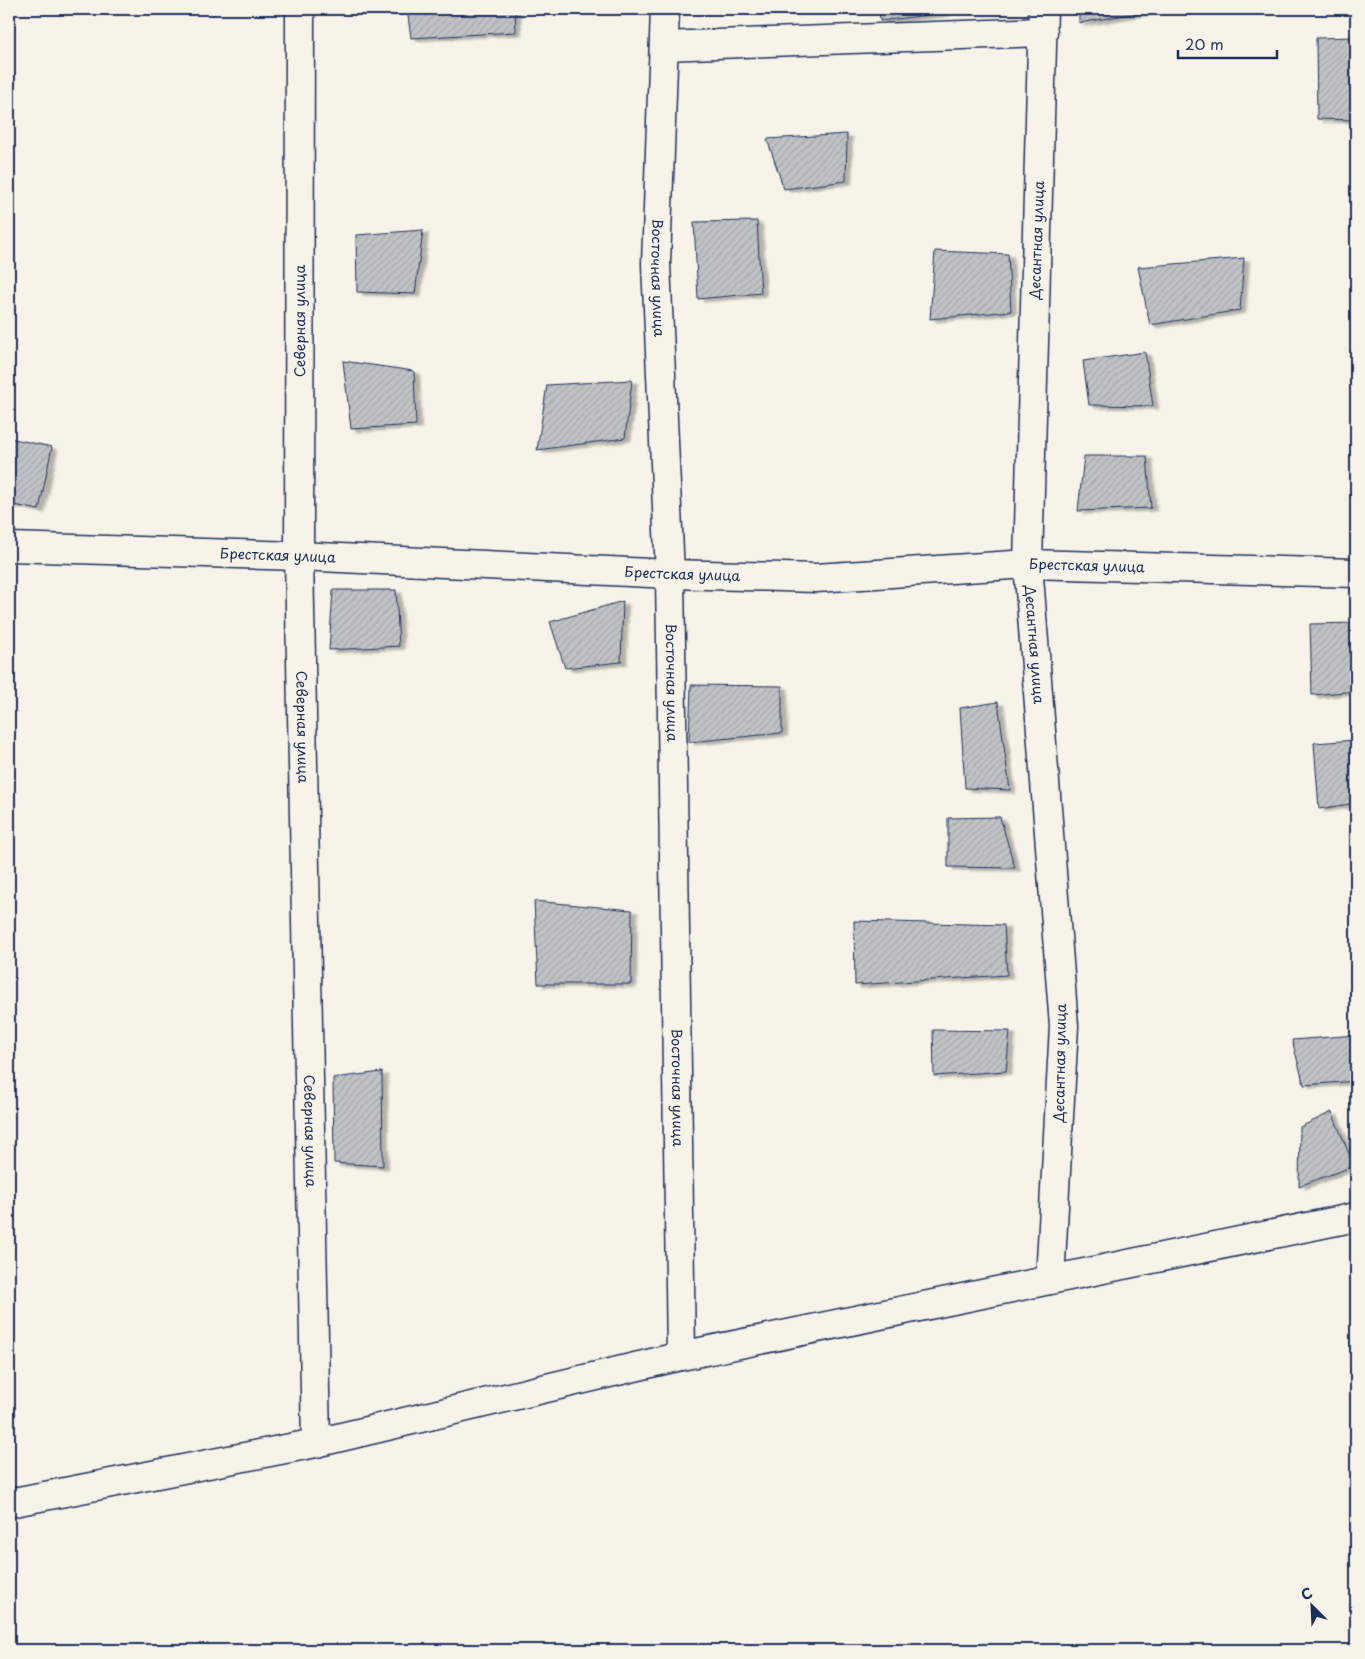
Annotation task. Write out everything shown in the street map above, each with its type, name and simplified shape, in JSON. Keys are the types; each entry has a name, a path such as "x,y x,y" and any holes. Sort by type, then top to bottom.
{"street":[{"name":"Северная улица","path":"300,9 299,556 316,1443"},
{"name":"Восточная улица","path":"665,9 656,264 670,574 681,1356"},
{"path":"664,46 1043,20"},
{"name":"Десантная улица","path":"1043,20 1028,564 1064,1026 1050,1280"},
{"name":"Брестская улица","path":"9,547 299,556 670,574 816,578 1028,564 1356,573"},
{"path":"9,1502 316,1443 681,1356 1356,1217"}],"building":[{"path":"407,9 515,9 516,32 411,38"},
{"path":"879,9 944,9 945,13 880,21"},
{"path":"1079,9 1161,9 1079,23"},
{"path":"1356,37 1356,120 1317,119 1316,38"},
{"path":"847,134 846,181 784,189 767,139"},
{"path":"757,221 761,293 698,299 694,222"},
{"path":"423,230 415,294 357,292 356,235"},
{"path":"935,251 1008,254 1011,311 930,319"},
{"path":"1244,258 1240,310 1150,325 1138,267"},
{"path":"1145,352 1153,406 1089,405 1083,361"},
{"path":"343,361 414,371 416,425 351,429"},
{"path":"632,380 625,438 537,450 547,385"},
{"path":"9,438 52,447 39,510 9,504"},
{"path":"1084,456 1147,456 1151,508 1078,511"},
{"path":"333,590 396,590 399,646 329,650"},
{"path":"623,601 621,662 565,668 550,622"},
{"path":"1356,623 1356,691 1312,695 1310,624"},
{"path":"691,685 782,686 782,733 689,742"},
{"path":"998,702 1010,790 965,788 960,708"},
{"path":"1356,740 1356,803 1319,809 1314,743"},
{"path":"1000,817 1015,868 948,867 948,818"},
{"path":"534,901 632,910 631,984 538,984"},
{"path":"854,921 1004,925 1007,975 855,985"},
{"path":"933,1030 1010,1031 1006,1071 934,1076"},
{"path":"1356,1035 1356,1081 1304,1085 1292,1040"},
{"path":"382,1072 383,1166 334,1163 333,1078"},
{"path":"1332,1112 1354,1166 1299,1186 1300,1127"}]}
